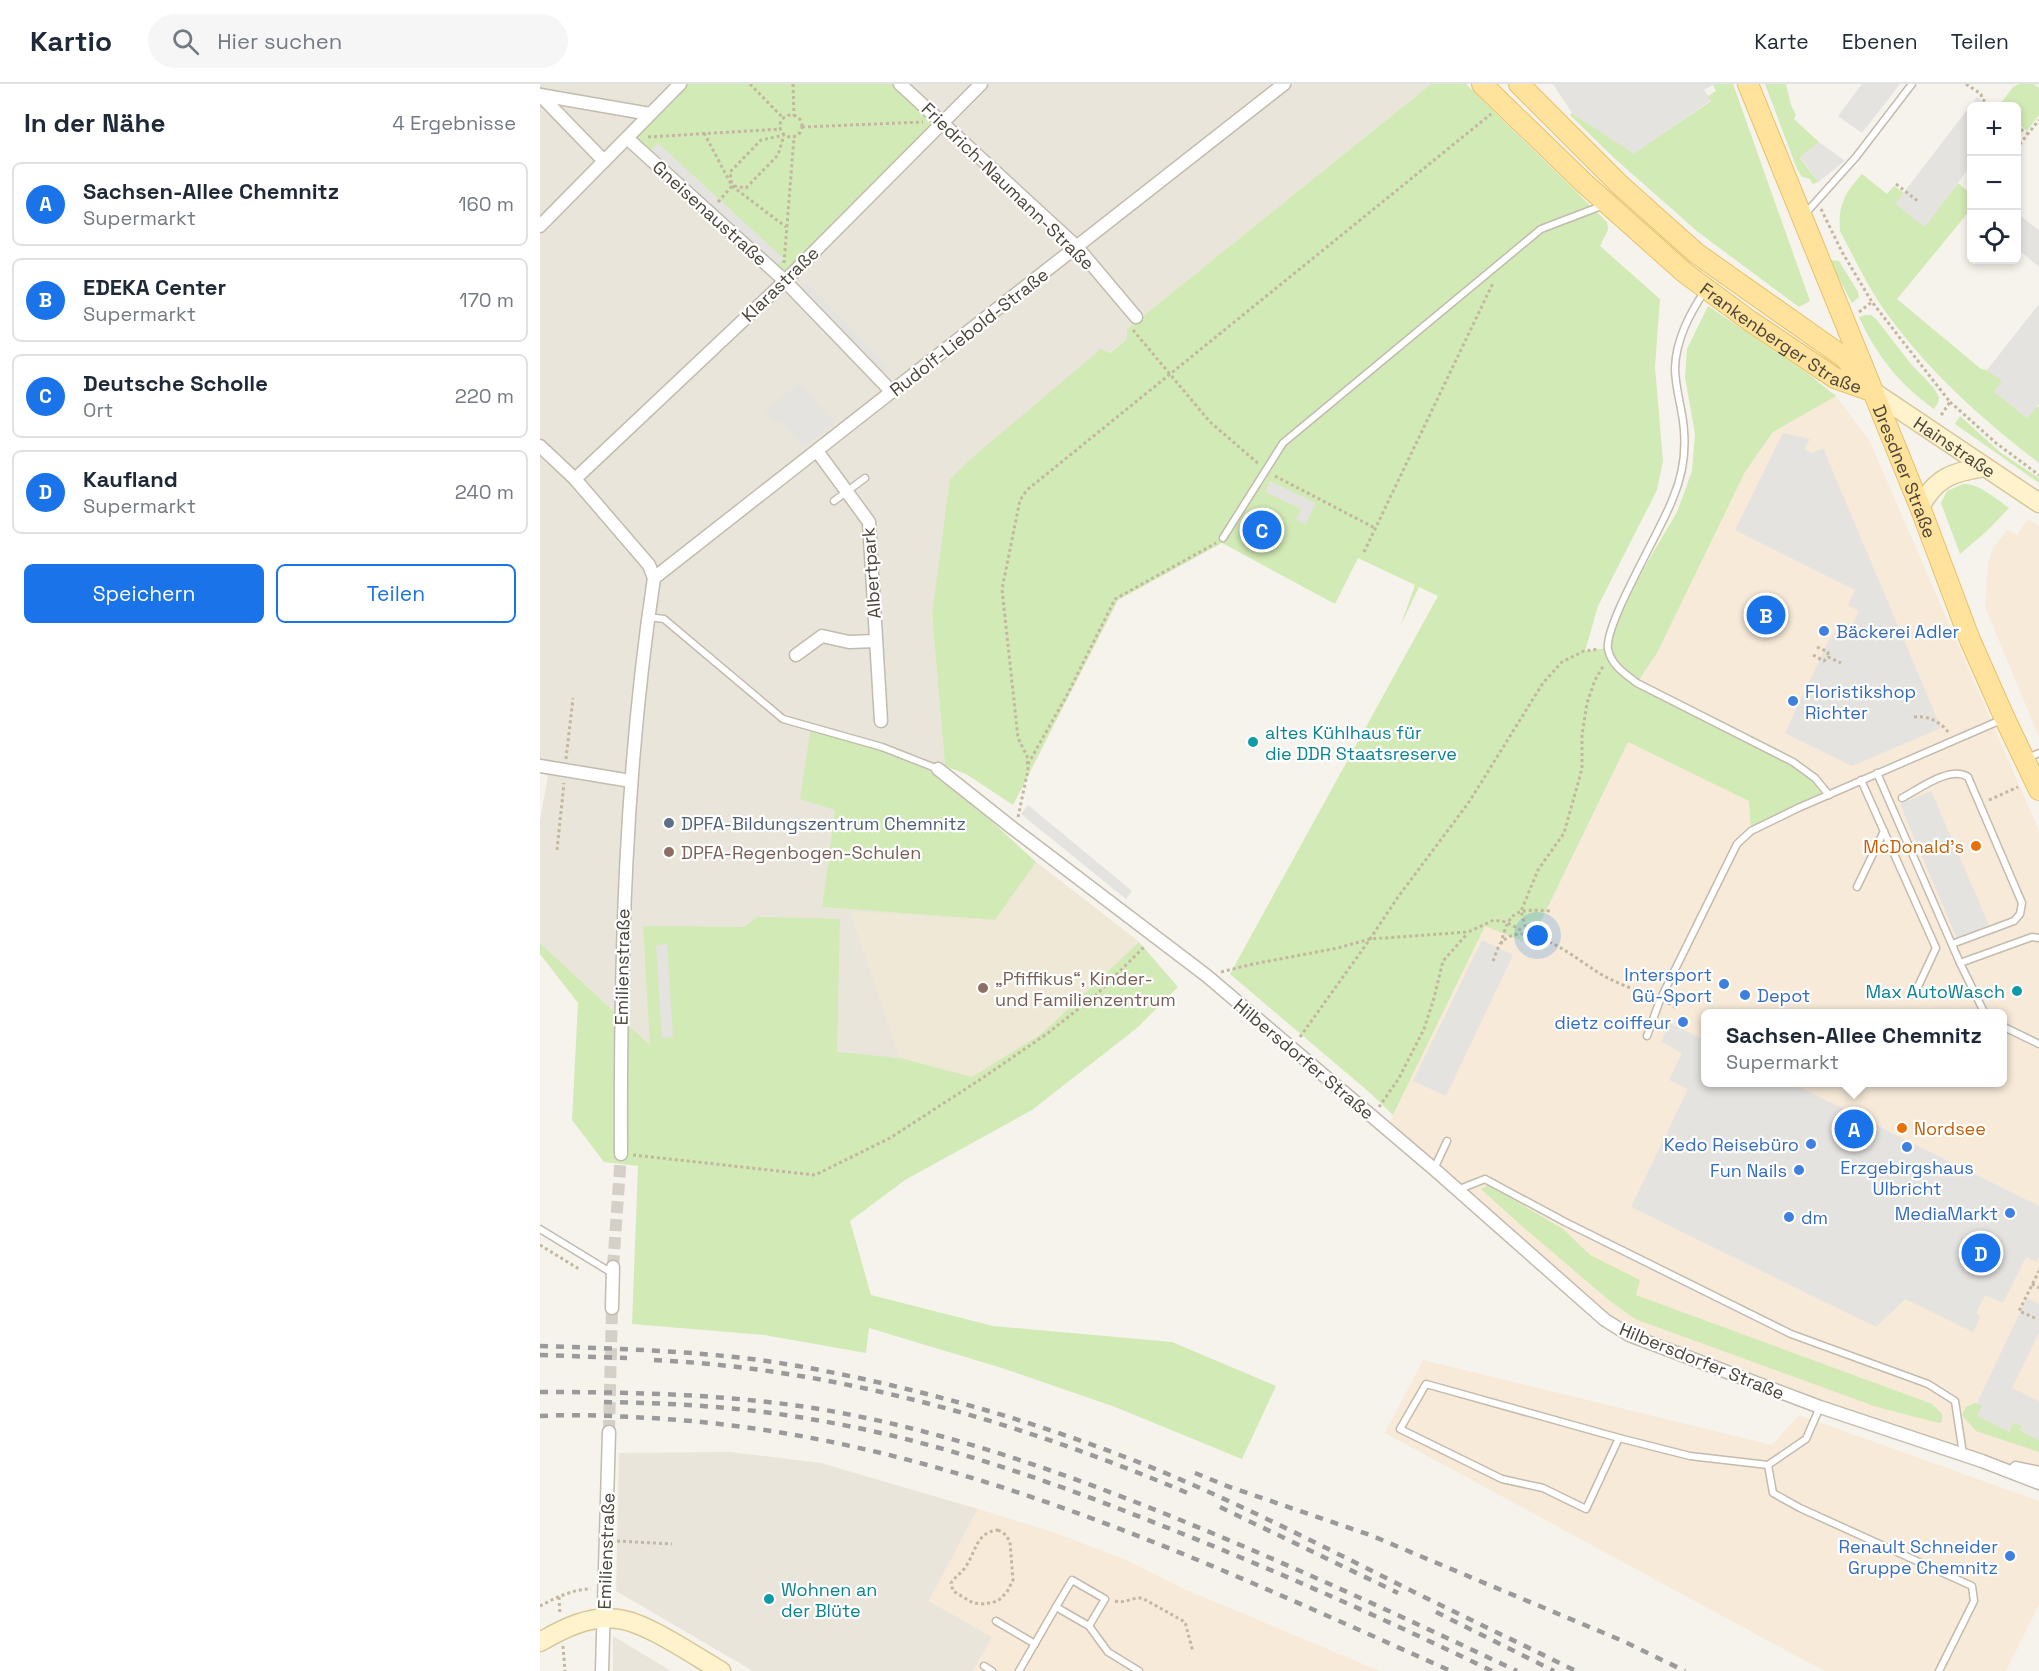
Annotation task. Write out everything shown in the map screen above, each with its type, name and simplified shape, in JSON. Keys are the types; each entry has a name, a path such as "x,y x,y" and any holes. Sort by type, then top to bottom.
{"main road":[{"name":"Frankenberger Straße","path":"1482,84 1607,204 1685,273 1750,321 1835,378 1872,391"},
{"name":"Frankenberger Straße","path":"1519,84 1620,185 1696,253 1845,358 1872,391"},
{"name":"Dresdner Straße","path":"1748,84 1843,323 1920,507 1970,640 2005,719 2031,757 2036,785"},
{"name":"Hainstraße","path":"1872,391 2039,503"},
{"path":"1920,507 1935,484 1952,474 1985,467"},
{"path":"540,1642 566,1628 584,1622 619,1619 640,1625 721,1671"}],"street":[{"path":"540,226 680,84"},
{"name":"Friedrich-Naumann-Straße","path":"900,84 1077,247 1136,317"},
{"name":"Klarastraße","path":"575,479 785,281 981,84"},
{"name":"Rudolf-Liebold-Straße","path":"654,578 1284,84"},
{"path":"540,95 650,114"},
{"path":"540,95 604,161"},
{"name":"Gneisenaustraße","path":"627,138 785,281 892,392"},
{"path":"540,446 575,479 649,565 654,578"},
{"name":"Albertpark","path":"816,451 869,522 881,721"},
{"name":"Emilienstraße","path":"621,1154 621,1006 626,849 631,781 654,578"},
{"name":"Albertpark","path":"796,655 822,636 849,642 876,640"},
{"path":"540,766 631,781"},
{"name":"Hilbersdorfer Straße","path":"938,769 1015,831 1207,976 1434,1169 1605,1320 1629,1335 1820,1407 1982,1461 2039,1483"},
{"path":"612,1270 612,1308"},
{"name":"Emilienstraße","path":"602,1671 609,1432"},
{"name":"Hilbersdorfer Straße","path":"1982,1461 2039,1473"}],"lane":[{"path":"1802,217 1856,157 1912,84"},
{"path":"1223,538 1283,443 1541,230 1607,204"},
{"path":"1706,288 1689,314 1679,342 1675,368 1684,430 1684,466 1673,499 1618,612 1609,637 1608,648 1617,667 1636,683 1793,762 1815,778 1829,795"},
{"path":"834,501 865,478"},
{"name":"Hilbersdorfer Straße","path":"648,617 664,619 783,719 882,747 938,769"},
{"path":"1647,1035 1660,1000 1737,844 1751,831 1861,780 2005,719"},
{"path":"1902,798 1949,773 1961,772 1968,777 2022,903 2020,914 2014,921 1952,944"},
{"path":"1877,773 1982,1009"},
{"path":"1861,780 1936,948 1915,993"},
{"path":"1857,887 1884,831"},
{"path":"1960,963 2032,937 2039,938"},
{"path":"2007,1028 2039,1044"},
{"path":"1434,1169 1447,1141"},
{"path":"1456,1190 1485,1179 1565,1222 1791,1334 1928,1384 1954,1401 1963,1455"},
{"path":"540,1229 612,1270"},
{"path":"1620,1438 1586,1509 1543,1488 1502,1479 1400,1429 1426,1384 1690,1456 1768,1465 1806,1439 1820,1407"},
{"path":"1768,1465 1773,1492 1800,1508 1972,1586 1974,1601 1939,1671"},
{"path":"1019,1671 1072,1580 1105,1599 1089,1626"},
{"path":"1056,1607 1089,1626 1108,1652 1139,1671"},
{"path":"996,1622 1035,1644"},
{"path":"984,1666 992,1671"}],"path":[{"path":"750,84 784,118"},
{"path":"793,84 794,116"},
{"path":"1966,84 1981,94 1982,99 1986,102"},
{"path":"1028,766 1018,738 1002,589 1020,500 1027,490 1503,104"},
{"path":"732,186 746,188 777,155 784,135 781,123 784,118 794,116 800,120 802,127 794,137 784,259 785,281"},
{"path":"2021,143 2039,120"},
{"path":"802,127 942,121"},
{"path":"627,138 781,129"},
{"path":"2021,129 2028,134"},
{"path":"704,133 732,186 786,227"},
{"path":"709,212 732,186 730,172 761,140 784,135 794,137"},
{"path":"1896,184 1919,202"},
{"path":"1817,201 1842,252 1872,302 1950,402 2039,475"},
{"path":"1364,552 1498,274 1497,264"},
{"path":"1843,323 1872,302"},
{"path":"1136,317 1127,323 1210,422 1266,471 1375,528"},
{"path":"1931,430 1950,402"},
{"path":"1015,831 1028,766 1115,599 1223,538"},
{"path":"1817,647 1828,652 1828,657"},
{"path":"1292,1048 1398,897 1469,802 1543,683 1562,662 1584,651 1608,648"},
{"path":"1813,655 1824,661 1828,657"},
{"path":"1493,962 1501,944 1506,922 1521,911 1538,870 1564,834 1582,769 1582,735 1587,703 1595,680 1611,657"},
{"path":"1828,657 1841,663"},
{"path":"567,754 573,698"},
{"path":"1914,717 1921,716 1942,724 1954,741"},
{"path":"557,850 565,771"},
{"path":"1990,799 2036,785"},
{"path":"1521,911 1551,911"},
{"path":"1521,911 1528,934"},
{"path":"1207,976 1370,939 1468,932 1494,920 1506,922 1562,948 1603,975 1677,1008"},
{"path":"1372,1117 1399,1078 1424,1029 1443,960 1468,932"},
{"path":"1501,944 1514,936 1528,934"},
{"path":"621,1154 815,1175 890,1138 981,1080 1048,1033 1097,994 1155,936"},
{"path":"540,1245 579,1269"},
{"path":"2035,1318 2019,1311 2039,1271"},
{"path":"2032,1284 2039,1287"},
{"path":"998,1530 1006,1535 1010,1542 1012,1580 1007,1592 994,1603 973,1603 962,1598 953,1591 951,1583 964,1568 977,1541 991,1531 998,1530"},
{"path":"606,1541 672,1544"},
{"path":"540,1606 555,1598 584,1589 605,1588"},
{"path":"1105,1599 1122,1603 1142,1598 1185,1622 1193,1652"}],"shaded area":[{"path":"540,84 1431,84 1127,329 1127,339 1109,353 932,615 945,766 938,776 891,754 835,810 822,907 995,920 1036,862 1139,942 972,1077 899,1058 650,1045 540,943 540,820 548,776 540,773"},
{"path":"1553,84 1714,84 1704,90 1711,100 1634,154 1572,113"},
{"path":"1862,84 1900,84 1862,133 1838,116"},
{"path":"1977,97 1983,102 1973,102"},
{"path":"1967,110 1967,170 1925,227 1895,204"},
{"path":"1819,142 1845,161 1818,182 1800,157"},
{"path":"658,143 784,259 775,266 649,153"},
{"path":"2021,217 2039,230 2039,267 2021,251"},
{"path":"807,283 888,367 882,373 799,292"},
{"path":"2039,304 2039,404 2027,418 1994,392 2002,381 1987,370"},
{"path":"799,383 834,423 803,447 780,420 775,424 765,412"},
{"path":"1836,396 1870,442 2039,831 2039,1471 1983,1460 1630,1333 1388,1126 1485,925 1531,943 1628,742 1750,801 1751,830 1798,808 1637,683 1657,653 1745,472 1773,432"},
{"path":"1783,433 1810,439 1804,449 1812,453 1823,448 1941,728 1852,766 1785,733 1828,642 1834,633 1846,638 1859,611 1848,605 1855,590 1735,530"},
{"path":"1270,481 1316,503 1306,524 1296,520 1301,509 1265,492"},
{"path":"2028,519 2039,526 2039,737 1985,607 1988,563 1993,548 2007,530 2017,535"},
{"path":"1931,791 1989,925 1957,939 1900,804"},
{"path":"1028,805 1132,891 1126,899 1021,814"},
{"name":"„Pfiffikus“, Kinder- und Familienzentrum","path":"1036,862 1139,942 1041,1034 972,1077 900,1058 850,911 995,920"},
{"path":"1482,940 1513,955 1446,1096 1413,1081"},
{"path":"667,944 673,1037 662,1038 656,945"},
{"path":"1670,1023 1701,1038 1701,1087 1799,1087 2039,1206 2039,1257 2036,1262 2026,1257 2003,1303 1985,1295 1976,1313 1981,1316 1973,1332 1905,1299 1876,1327 1631,1207 1688,1089 1669,1080 1682,1053 1661,1042"},
{"path":"2027,1298 2039,1304 2039,1333 2012,1388 2039,1401 2039,1440 2020,1430 2022,1426 2014,1422 2009,1432 1977,1416 1982,1406 1977,1403"},
{"path":"1423,1360 1772,1445 1799,1415 2039,1501 2039,1605 2006,1671 1824,1671 1385,1433"},
{"path":"730,1452 821,1463 978,1509 929,1601 993,1637 973,1671 753,1671 616,1591 619,1453"},
{"path":"978,1509 1053,1532 1126,1560 1182,1588 1380,1671 973,1671 992,1637 929,1601"},
{"path":"613,1636 671,1671 613,1671"}],"green space":[{"path":"686,84 894,84 936,122 785,276 633,138"},
{"path":"1431,84 1466,84 1607,222 1608,230 1600,246 1660,299 1655,367 1663,461 1657,490 1598,606 1585,651 1608,648 1618,612 1677,512 1692,471 1695,434 1685,377 1687,349 1708,306 1807,373 1836,396 1773,432 1745,472 1657,653 1637,683 1793,762 1815,778 1829,795 1751,831 1749,801 1628,742 1530,944 1485,926 1393,1115 1230,974 1438,596 1419,587 1400,627 1415,585 1358,558 1335,604 1222,543 1118,600 1013,805 966,774 945,766 932,615 950,479 1101,349 1110,353 1127,339 1127,329"},
{"path":"1733,84 1810,301 1799,307 1698,232 1614,158 1570,115 1572,113 1634,153 1711,101 1708,96 1716,91 1713,85"},
{"path":"1765,84 1786,84 1796,115 1794,119 1819,142 1800,158 1818,182 1813,184 1810,179 1802,177 1797,169"},
{"path":"2019,84 2034,84 2039,88 2039,115 2027,131 2021,126 2021,102 2002,102 2013,87"},
{"path":"1862,174 1887,194 1894,186 1904,193 1896,204 1925,226 1958,183 1967,191 1967,214 1897,299 1981,369 1987,370 2003,381 1995,392 2027,418 2037,406 2039,407 2039,463 1977,412 1939,376 1888,315 1862,274 1840,231 1840,213 1851,187"},
{"path":"1829,260 1839,261 1858,292 1859,297 1852,303"},
{"path":"1871,315 1876,319 1911,364 1933,387 1939,397 1934,409 1910,390 1881,356 1859,317"},
{"path":"1960,416 2000,452 2039,478 2039,483 1955,424"},
{"path":"1963,484 1981,489 2009,508 1960,554 1941,503 1947,491"},
{"path":"811,726 901,758 935,774 951,784 1036,862 995,920 822,907 835,810 800,799"},
{"path":"757,917 840,919 837,1052 900,1058 972,1077 1041,1034 1139,942 1178,987 1137,1028 1032,1110 905,1180 850,1221 871,1295 993,1326 1172,1342 1276,1386 1242,1459 1115,1407 1002,1368 869,1328 866,1353 764,1335 632,1324 638,1166 604,1162 572,1120 578,1003 540,954 540,943 650,1045 643,926 744,927"},
{"path":"1488,1185 1563,1229 1590,1255 1640,1280 1636,1295 1932,1404 1942,1414 1942,1422 1877,1407 1635,1319 1610,1301 1481,1189"},
{"path":"1975,1403 1982,1405 2009,1432 2014,1422 2022,1426 2020,1430 2039,1440 2039,1452 1976,1431 1962,1415 1966,1407"}],"tunnel":[{"path":"613,1267 621,1154"},
{"path":"609,1432 612,1308"}],"railway":[{"path":"540,1346 734,1357 798,1366 935,1396 1026,1422 1114,1453 1223,1498 1576,1671"},
{"path":"540,1355 627,1358"},
{"path":"654,1360 723,1365 792,1375 860,1387 928,1403 1061,1444 1190,1494"},
{"path":"540,1392 677,1395 779,1403 859,1416 951,1439 1041,1467 1173,1517 1346,1591 1517,1671"},
{"path":"604,1402 708,1406 759,1411 858,1428 951,1451 1088,1497 1218,1548 1336,1598 1492,1671"},
{"path":"540,1416 650,1418 756,1429 860,1448 962,1475 1061,1507 1160,1545 1257,1585 1451,1671"},
{"path":"1195,1473 1370,1535 1623,1641 1685,1671"},
{"path":"1220,1507 1398,1593"},
{"path":"1436,1612 1554,1671"}],"place":[{"name":"Deutsche Scholle","path":"1262,530"},
{"name":"EDEKA Center","path":"1766,615"},
{"name":"Bäckerei Adler","path":"1824,631"},
{"name":"Floristikshop Richter","path":"1793,701"},
{"name":"altes Kühlhaus für die DDR Staatsreserve","path":"1253,742"},
{"name":"DPFA-Bildungszentrum Chemnitz","path":"669,823"},
{"name":"McDonald's","path":"1976,846"},
{"name":"DPFA-Regenbogen-Schulen","path":"669,852"},
{"name":"Intersport Gü-Sport","path":"1724,984"},
{"name":"„Pfiffikus“, Kinder- und Familienzentrum","path":"983,988"},
{"name":"Max AutoWasch","path":"2017,991"},
{"name":"Depot","path":"1745,995"},
{"name":"dietz coiffeur","path":"1683,1022"},
{"name":"Nordsee","path":"1902,1128"},
{"name":"Sachsen-Allee Chemnitz","path":"1854,1129"},
{"name":"Kedo Reisebüro","path":"1811,1144"},
{"name":"Erzgebirgshaus Ulbricht","path":"1907,1147"},
{"name":"Fun Nails","path":"1799,1170"},
{"name":"MediaMarkt","path":"2010,1213"},
{"name":"dm","path":"1789,1217"},
{"name":"Kaufland","path":"1981,1253"},
{"name":"Renault Schneider Gruppe Chemnitz","path":"2010,1556"},
{"name":"Wohnen an der Blüte","path":"769,1599"}]}
